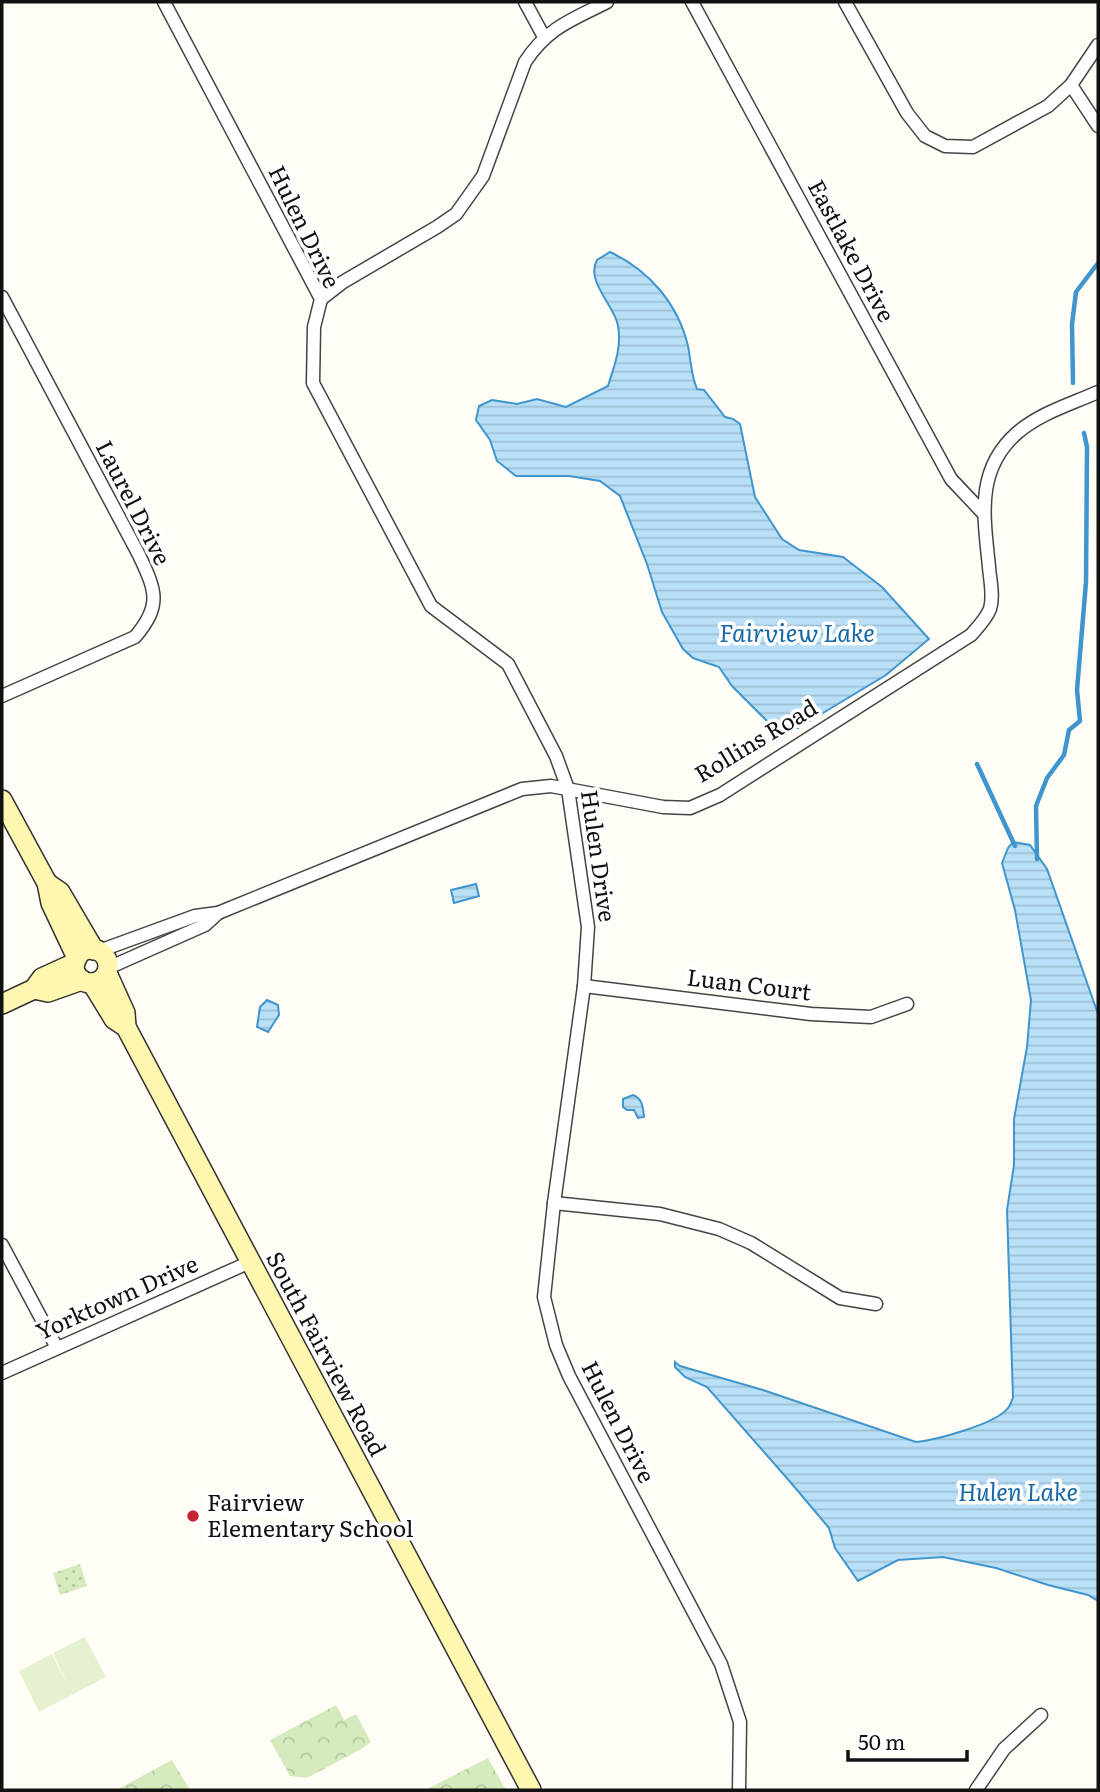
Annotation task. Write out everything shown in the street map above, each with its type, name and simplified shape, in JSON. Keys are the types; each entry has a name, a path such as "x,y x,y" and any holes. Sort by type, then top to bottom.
{"street":[{"name":"Hulen Drive","path":"164,2 321,299 314,327 313,383 431,606 508,664 556,756 568,789 588,927 584,986 544,1297 556,1345 569,1376 722,1664 740,1722 739,1790"},
{"path":"525,2 544,37"},
{"path":"321,299 343,282 456,214 483,176 526,62 544,37 607,2"},
{"name":"Eastlake Drive","path":"692,2 951,479 984,514"},
{"path":"845,2 908,113 925,136 945,146 972,147 1048,106 1071,85 1098,45"},
{"path":"1071,85 1098,126"},
{"name":"Laurel Drive","path":"2,297 139,555 149,576 155,599 149,620 135,637 2,696"},
{"name":"Rollins Road","path":"92,966 195,916 218,913 522,789 551,786 663,807 690,808 720,795 971,635 981,625 990,609 991,600 984,514 988,475 1000,450 1018,432 1041,417 1098,392"},
{"name":"South Fairview Road","path":"2,800 47,883 60,892 114,1019 126,1027 531,1790"},
{"name":"Rollins Road","path":"2,1004 34,989 42,978 92,966 205,925 218,913"},
{"name":"Luan Court","path":"584,986 811,1014 871,1017 907,1004"},
{"path":"554,1203 660,1214 719,1229 751,1243 840,1298 876,1304"},
{"path":"2,1245 57,1348"},
{"name":"Yorktown Drive","path":"2,1373 250,1262"},
{"path":"976,1790 1004,1749 1041,1714"}],"green space":[{"path":"80,1564 87,1586 60,1595 53,1573"},
{"path":"85,1637 106,1677 39,1712 19,1671 52,1654 70,1690 53,1653"},
{"path":"336,1705 344,1720 356,1714 371,1742 307,1778 290,1776 270,1740"},
{"path":"488,1758 506,1790 425,1790"},
{"path":"172,1760 190,1790 116,1790"}],"water":[{"name":"Fairview Lake","path":"610,252 637,268 649,279 660,290 677,316 688,346 697,389 704,390 725,417 740,424 755,497 782,539 799,550 843,557 882,587 929,639 886,675 798,728 769,723 732,686 719,667 693,658 683,649 662,612 647,564 620,496 600,481 569,476 516,476 497,461 490,440 476,420 479,406 492,400 517,404 537,399 566,407 608,386 617,357 619,334 616,319 598,286 594,268 597,260"},
{"name":"Hulen Lake","path":"1013,842 1030,845 1047,869 1098,1014 1098,1601 1088,1595 996,1568 943,1557 898,1560 858,1581 835,1548 829,1528 792,1484 707,1387 685,1377 675,1367 675,1362 680,1366 763,1390 916,1442 951,1435 979,1425 1009,1407 1013,1398 1007,1210 1014,1165 1014,1119 1027,1047 1031,1000 1015,910 1002,863"},
{"path":"476,884 479,896 454,903 451,890"},
{"path":"267,1000 278,1005 279,1015 268,1032 257,1027 260,1007"},
{"path":"633,1095 641,1101 644,1117 638,1118 634,1110 623,1107 623,1099"}],"waterway":[{"path":"1073,383 1072,324 1076,292 1098,263"},
{"path":"1037,859 1036,806 1047,778 1064,755 1069,730 1080,721 1077,690 1086,582 1087,447 1084,433"},
{"path":"977,764 1015,846"}],"place":[{"name":"Fairview Elementary School","path":"193,1516"}]}
